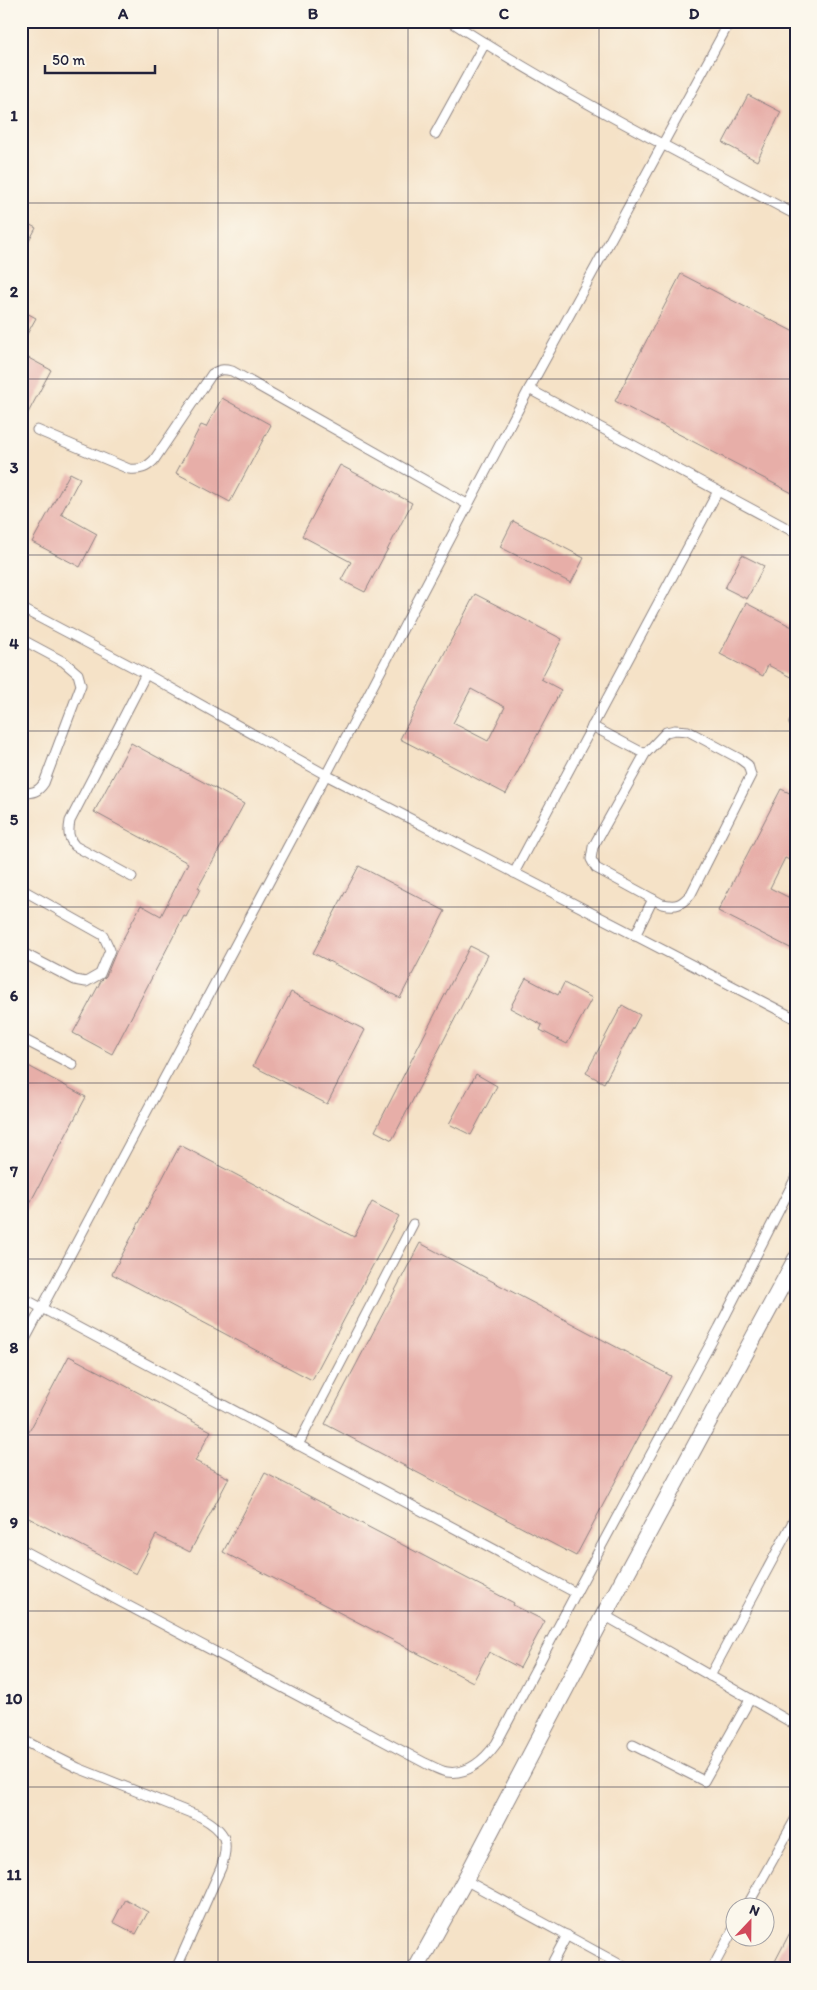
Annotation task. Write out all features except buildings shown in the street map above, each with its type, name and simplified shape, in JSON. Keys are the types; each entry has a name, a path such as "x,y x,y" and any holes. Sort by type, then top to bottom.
{"street":[{"path":"416,1969 465,1880 604,1615 790,1285 796,1259"}],"lane":[{"path":"450,21 485,44 663,145 796,215"},
{"path":"21,1347 326,776 467,504 730,21"},
{"path":"435,134 485,44"},
{"path":"37,430 129,469 140,470 154,460 212,374 224,369 232,371 467,504"},
{"path":"529,389 796,534"},
{"path":"514,873 718,491"},
{"path":"21,608 146,674 326,776 796,1020"},
{"path":"21,638 64,662 78,674 81,685 40,790 32,793 22,793"},
{"path":"132,877 75,846 70,839 68,829 70,821 146,674"},
{"path":"592,726 645,754"},
{"path":"675,730 688,731 740,759 748,765 752,775 691,894 683,902 674,906 662,904 596,868 591,859 593,847 645,754 666,732 675,730"},
{"path":"21,889 103,935 110,950 100,974 86,982 75,980 21,952"},
{"path":"635,936 653,899"},
{"path":"21,1038 73,1065"},
{"path":"21,1549 383,1741 446,1772 460,1773 478,1764 496,1744 720,1328 796,1177"},
{"path":"298,1445 413,1224"},
{"path":"21,1296 576,1593"},
{"path":"710,1676 796,1516"},
{"path":"604,1615 796,1725"},
{"path":"633,1745 704,1781 750,1699"},
{"path":"21,1740 78,1768 201,1817 214,1825 222,1833 226,1852 221,1868 176,1969"},
{"path":"752,1898 796,1818"},
{"path":"465,1880 628,1969"},
{"path":"550,1969 567,1935"},
{"path":"712,1969 724,1947"}]}
